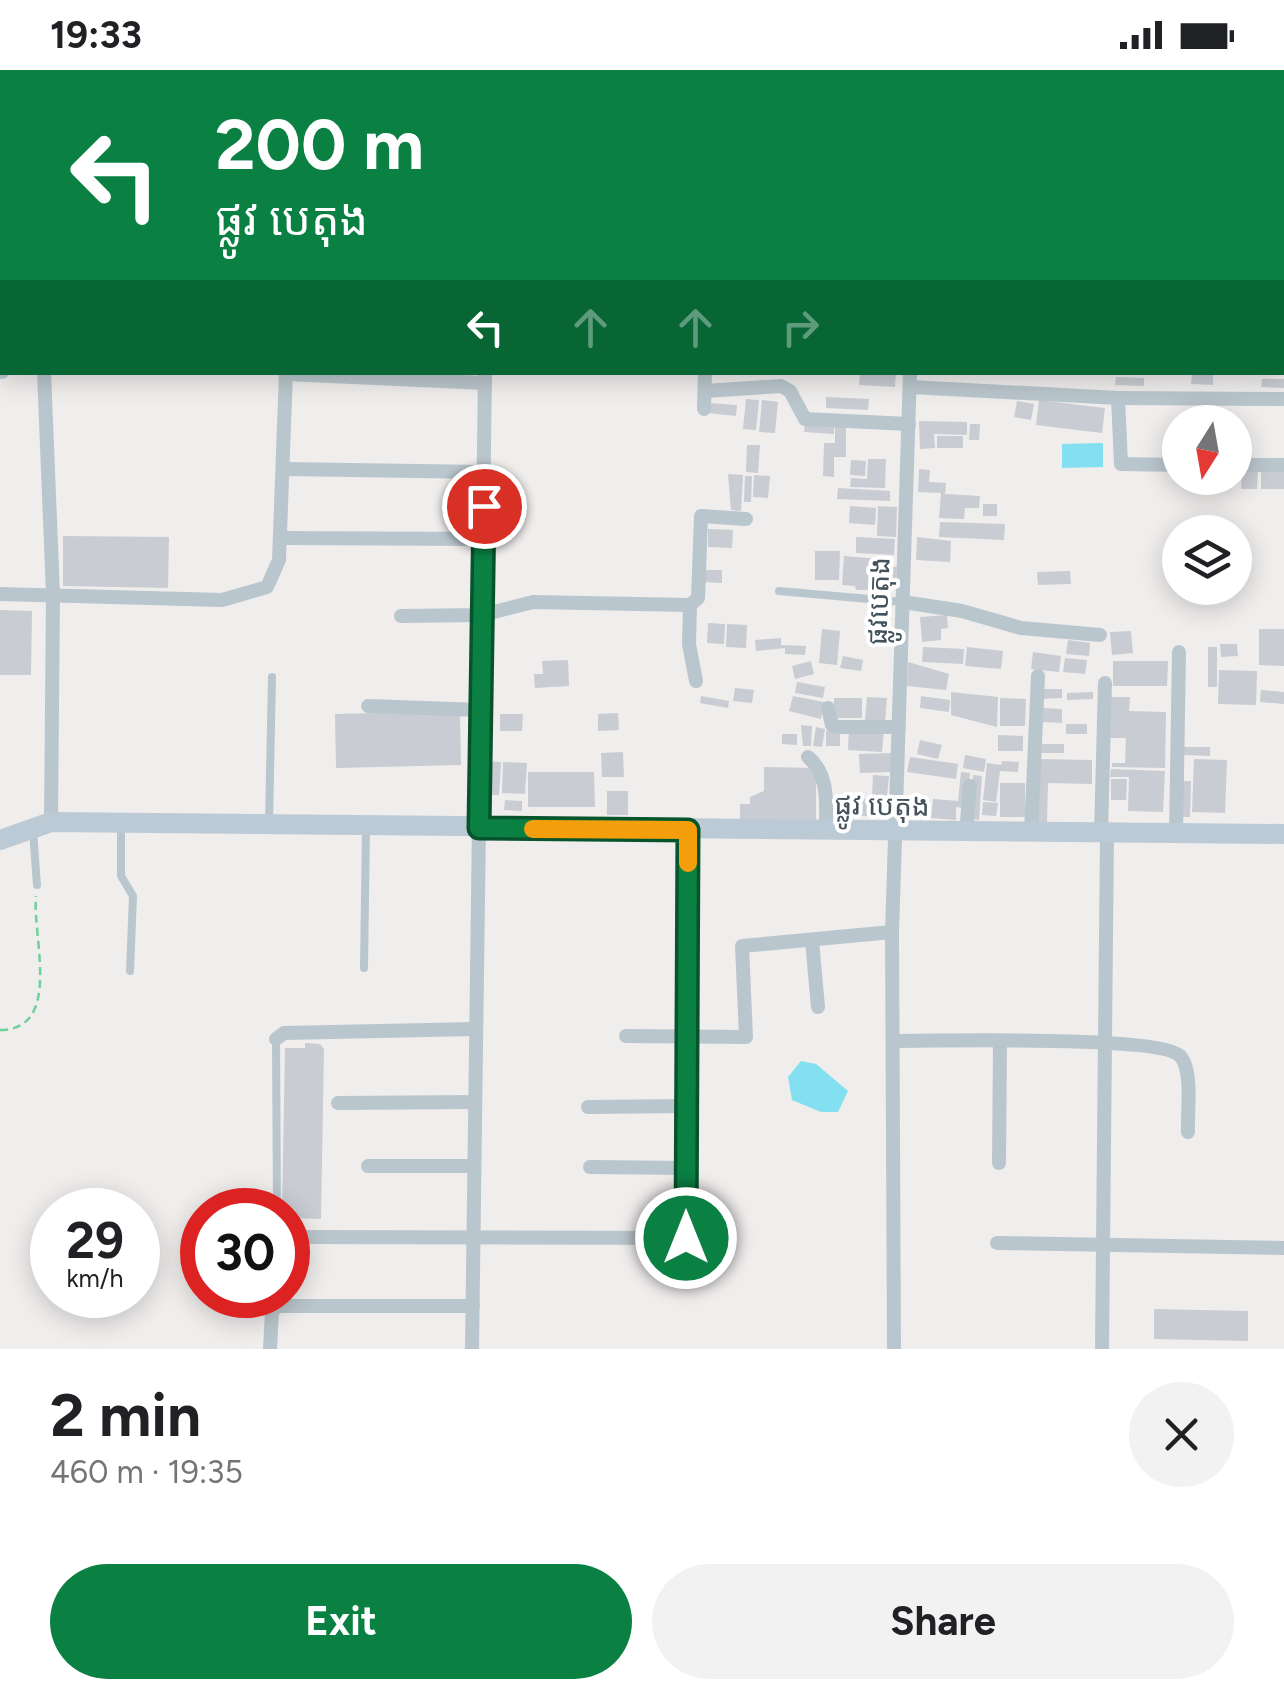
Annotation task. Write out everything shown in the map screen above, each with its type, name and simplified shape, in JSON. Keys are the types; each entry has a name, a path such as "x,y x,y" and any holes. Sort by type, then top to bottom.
{"street":[{"path":"4,836 42,824 52,594 44,375"},
{"path":"0,594 231,598 267,586 279,560 286,375"},
{"path":"366,375 485,378 472,1349"},
{"path":"704,409 705,375"},
{"path":"910,380 1118,398 1284,399"},
{"name":"ផ្លូវបេតុង","path":"894,1349 892,932 910,380"},
{"path":"705,392 781,386 790,391 805,419 909,424"},
{"path":"1118,398 1120,464 1162,465"},
{"path":"1252,465 1284,465"},
{"path":"283,469 484,472"},
{"path":"401,616 482,616 532,602 690,605 698,598 701,516 746,519"},
{"path":"280,538 483,540"},
{"path":"903,602 962,611 1021,628 1100,635"},
{"path":"690,605 689,644 696,681"},
{"path":"1176,834 1178,652"},
{"path":"1030,834 1038,676"},
{"path":"1102,1349 1105,684"},
{"path":"368,706 481,710"},
{"path":"828,708 832,724 838,727 899,727"},
{"path":"808,758 819,766 826,794 826,832"},
{"path":"966,833 970,786"},
{"name":"ផ្លូវ បេតុង","path":"42,824 1284,834"},
{"path":"310,1236 686,1238 688,830"},
{"path":"626,1036 746,1036 742,946 892,932"},
{"path":"812,941 818,1007"},
{"path":"276,1040 284,1032 475,1029"},
{"path":"893,1041 1154,1044 1172,1049 1183,1058 1188,1132"},
{"path":"999,1163 1000,1042"},
{"path":"338,1103 474,1102"},
{"path":"588,1107 687,1106"},
{"path":"368,1166 474,1166"},
{"path":"590,1167 687,1168"},
{"path":"997,1243 1284,1248"},
{"path":"270,1349 272,1311 278,1306 472,1306"}],"lane":[{"path":"779,591 903,602"},
{"path":"269,827 272,677"},
{"path":"37,884 42,824"},
{"path":"122,824 121,876 133,896 130,971"},
{"path":"364,968 366,828"},
{"path":"276,1040 277,1188"}],"path":[{"path":"0,1030 24,1025 33,1016 38,994 34,918 37,884"}],"water":[{"path":"1103,443 1103,467 1062,468 1062,444"},
{"path":"801,1061 816,1064 848,1091 838,1112 821,1112 792,1100 788,1077"}],"building":[{"path":"860,375 896,375 895,387 859,385"},
{"path":"1192,375 1213,375 1213,385 1191,384"},
{"path":"1116,377 1144,378 1144,386 1115,385"},
{"path":"1262,379 1284,379 1284,388 1261,387"},
{"path":"826,397 869,399 868,410 826,408"},
{"path":"746,399 759,400 756,430 743,429"},
{"path":"762,400 778,402 775,433 759,432"},
{"path":"1039,400 1105,408 1102,433 1036,425"},
{"path":"1017,401 1034,404 1031,420 1014,417"},
{"path":"709,403 737,405 736,416 708,413"},
{"path":"919,421 967,422 967,435 934,434 935,448 920,449"},
{"path":"805,423 834,424 834,434 804,432"},
{"path":"835,424 846,425 846,457 834,457 834,477 823,476 824,443 835,443"},
{"path":"970,424 980,424 979,440 969,440"},
{"path":"937,436 963,436 963,448 937,448"},
{"path":"747,445 760,445 758,473 746,472"},
{"path":"868,459 886,459 885,488 850,487 851,478 867,479"},
{"path":"851,460 866,461 865,476 850,475"},
{"path":"1261,467 1284,467 1284,489 1261,489"},
{"path":"919,469 930,470 929,482 946,483 945,494 980,496 979,508 965,508 964,519 939,518 941,493 918,492"},
{"path":"1252,470 1258,470 1257,489 1252,489"},
{"path":"728,474 743,475 741,511 731,510"},
{"path":"754,475 770,476 768,498 753,497"},
{"path":"745,476 752,476 751,502 744,502"},
{"path":"838,488 890,491 890,501 837,499"},
{"path":"983,504 997,504 997,516 983,516"},
{"path":"850,506 876,508 875,525 849,523"},
{"path":"878,506 897,507 896,537 877,536"},
{"path":"940,522 1005,524 1004,540 939,537"},
{"path":"708,529 733,530 732,548 708,547"},
{"path":"63,536 169,537 168,588 63,586"},
{"path":"856,537 895,539 894,555 856,553"},
{"path":"917,537 951,541 950,562 916,560"},
{"path":"815,551 840,551 839,580 815,580"},
{"path":"844,556 892,560 891,568 897,566 895,589 856,590 855,586 842,585"},
{"path":"704,570 722,570 722,583 704,582"},
{"path":"1070,571 1071,584 1038,585 1037,572"},
{"path":"0,610 32,611 31,675 0,675"},
{"path":"947,615 948,628 941,629 941,640 922,642 920,617"},
{"path":"708,623 725,624 724,644 707,643"},
{"path":"727,624 747,625 746,648 726,647"},
{"path":"822,629 840,631 837,665 819,663"},
{"path":"1259,629 1284,629 1284,666 1259,665"},
{"path":"1131,631 1133,653 1112,655 1110,632"},
{"path":"781,638 781,645 806,646 805,655 785,654 785,648 756,651 755,640"},
{"path":"1068,640 1090,643 1089,656 1066,654"},
{"path":"1220,644 1237,644 1238,656 1221,657"},
{"path":"923,647 964,649 963,664 922,662"},
{"path":"967,647 1003,651 1001,669 965,666"},
{"path":"1208,647 1217,647 1217,687 1208,687"},
{"path":"1033,652 1061,656 1059,672 1031,669"},
{"path":"843,656 863,660 861,671 840,668"},
{"path":"1065,658 1087,660 1085,674 1063,672"},
{"path":"568,660 569,686 535,688 534,674 543,674 542,661"},
{"path":"811,661 814,674 795,679 792,666"},
{"path":"1113,661 1168,661 1167,686 1113,686"},
{"path":"908,662 949,674 946,690 907,686"},
{"path":"1219,670 1257,671 1256,705 1218,704"},
{"path":"797,682 825,687 823,698 795,693"},
{"path":"735,688 754,690 752,703 733,701"},
{"path":"1041,689 1062,689 1062,698 1041,699"},
{"path":"1261,690 1284,692 1284,704 1260,702"},
{"path":"951,692 998,697 997,727 951,715"},
{"path":"1093,692 1093,699 1067,700 1067,693"},
{"path":"701,696 729,701 728,708 700,703"},
{"path":"793,696 824,702 821,719 789,711"},
{"path":"921,696 950,700 949,712 920,708"},
{"path":"867,697 887,698 885,722 865,720"},
{"path":"1107,697 1130,697 1129,711 1166,712 1165,768 1112,767 1112,763 1125,763 1126,738 1106,738"},
{"path":"834,698 862,698 862,718 834,718"},
{"path":"1000,698 1026,699 1025,726 1000,726"},
{"path":"1042,708 1062,709 1062,723 1041,722"},
{"path":"460,711 461,765 336,768 335,714"},
{"path":"618,713 619,730 598,731 598,714"},
{"path":"500,714 523,714 522,731 500,731"},
{"path":"1066,724 1087,724 1087,734 1066,734"},
{"path":"801,725 812,726 811,746 803,746"},
{"path":"816,727 825,729 822,747 813,746"},
{"path":"849,728 884,730 882,752 848,750"},
{"path":"826,731 840,731 840,746 826,746"},
{"path":"782,734 797,734 797,745 782,744"},
{"path":"998,735 1023,736 1023,751 998,751"},
{"path":"920,740 942,745 938,759 917,754"},
{"path":"1040,744 1064,744 1064,753 1041,753"},
{"path":"1181,747 1210,747 1210,756 1181,755"},
{"path":"623,752 624,777 602,777 601,753"},
{"path":"891,753 892,772 860,773 859,754"},
{"path":"965,755 986,759 984,772 963,768"},
{"path":"910,757 958,764 956,779 907,772"},
{"path":"1038,759 1092,760 1092,784 1048,783 1047,824 1037,824"},
{"path":"1194,759 1227,760 1225,813 1192,812"},
{"path":"486,761 501,762 499,795 484,795"},
{"path":"1002,761 1019,762 1018,772 1000,771 996,802 983,800 987,763 1001,765"},
{"path":"503,762 527,763 525,794 502,793"},
{"path":"764,767 816,768 816,820 740,820 740,804 750,804 750,797 764,791"},
{"path":"1111,769 1165,771 1163,812 1128,811 1129,777 1110,777"},
{"path":"528,772 594,772 595,807 528,807"},
{"path":"961,772 970,773 967,808 956,807 956,820 931,818 933,799 958,801"},
{"path":"873,775 889,776 887,797 872,795"},
{"path":"973,775 982,776 979,820 970,819"},
{"path":"1111,779 1127,779 1126,800 1111,800"},
{"path":"1180,781 1191,781 1190,817 1179,817"},
{"path":"1000,783 1025,783 1025,817 1000,817"},
{"path":"607,791 628,791 628,815 607,815"},
{"path":"838,796 875,800 874,817 836,813"},
{"path":"912,799 930,800 929,816 911,815"},
{"path":"505,800 522,801 522,811 504,810"},
{"path":"983,802 998,803 996,816 982,815"},
{"path":"305,1043 320,1044 324,1049 321,1219 310,1219 310,1188 282,1188 285,1048 305,1048"},
{"path":"1154,1309 1248,1311 1248,1341 1154,1339"}],"slow traffic":[{"path":"533,829 688,830 688,863"}],"route":[{"path":"484,506 479,828 688,830 686,1238"}]}
